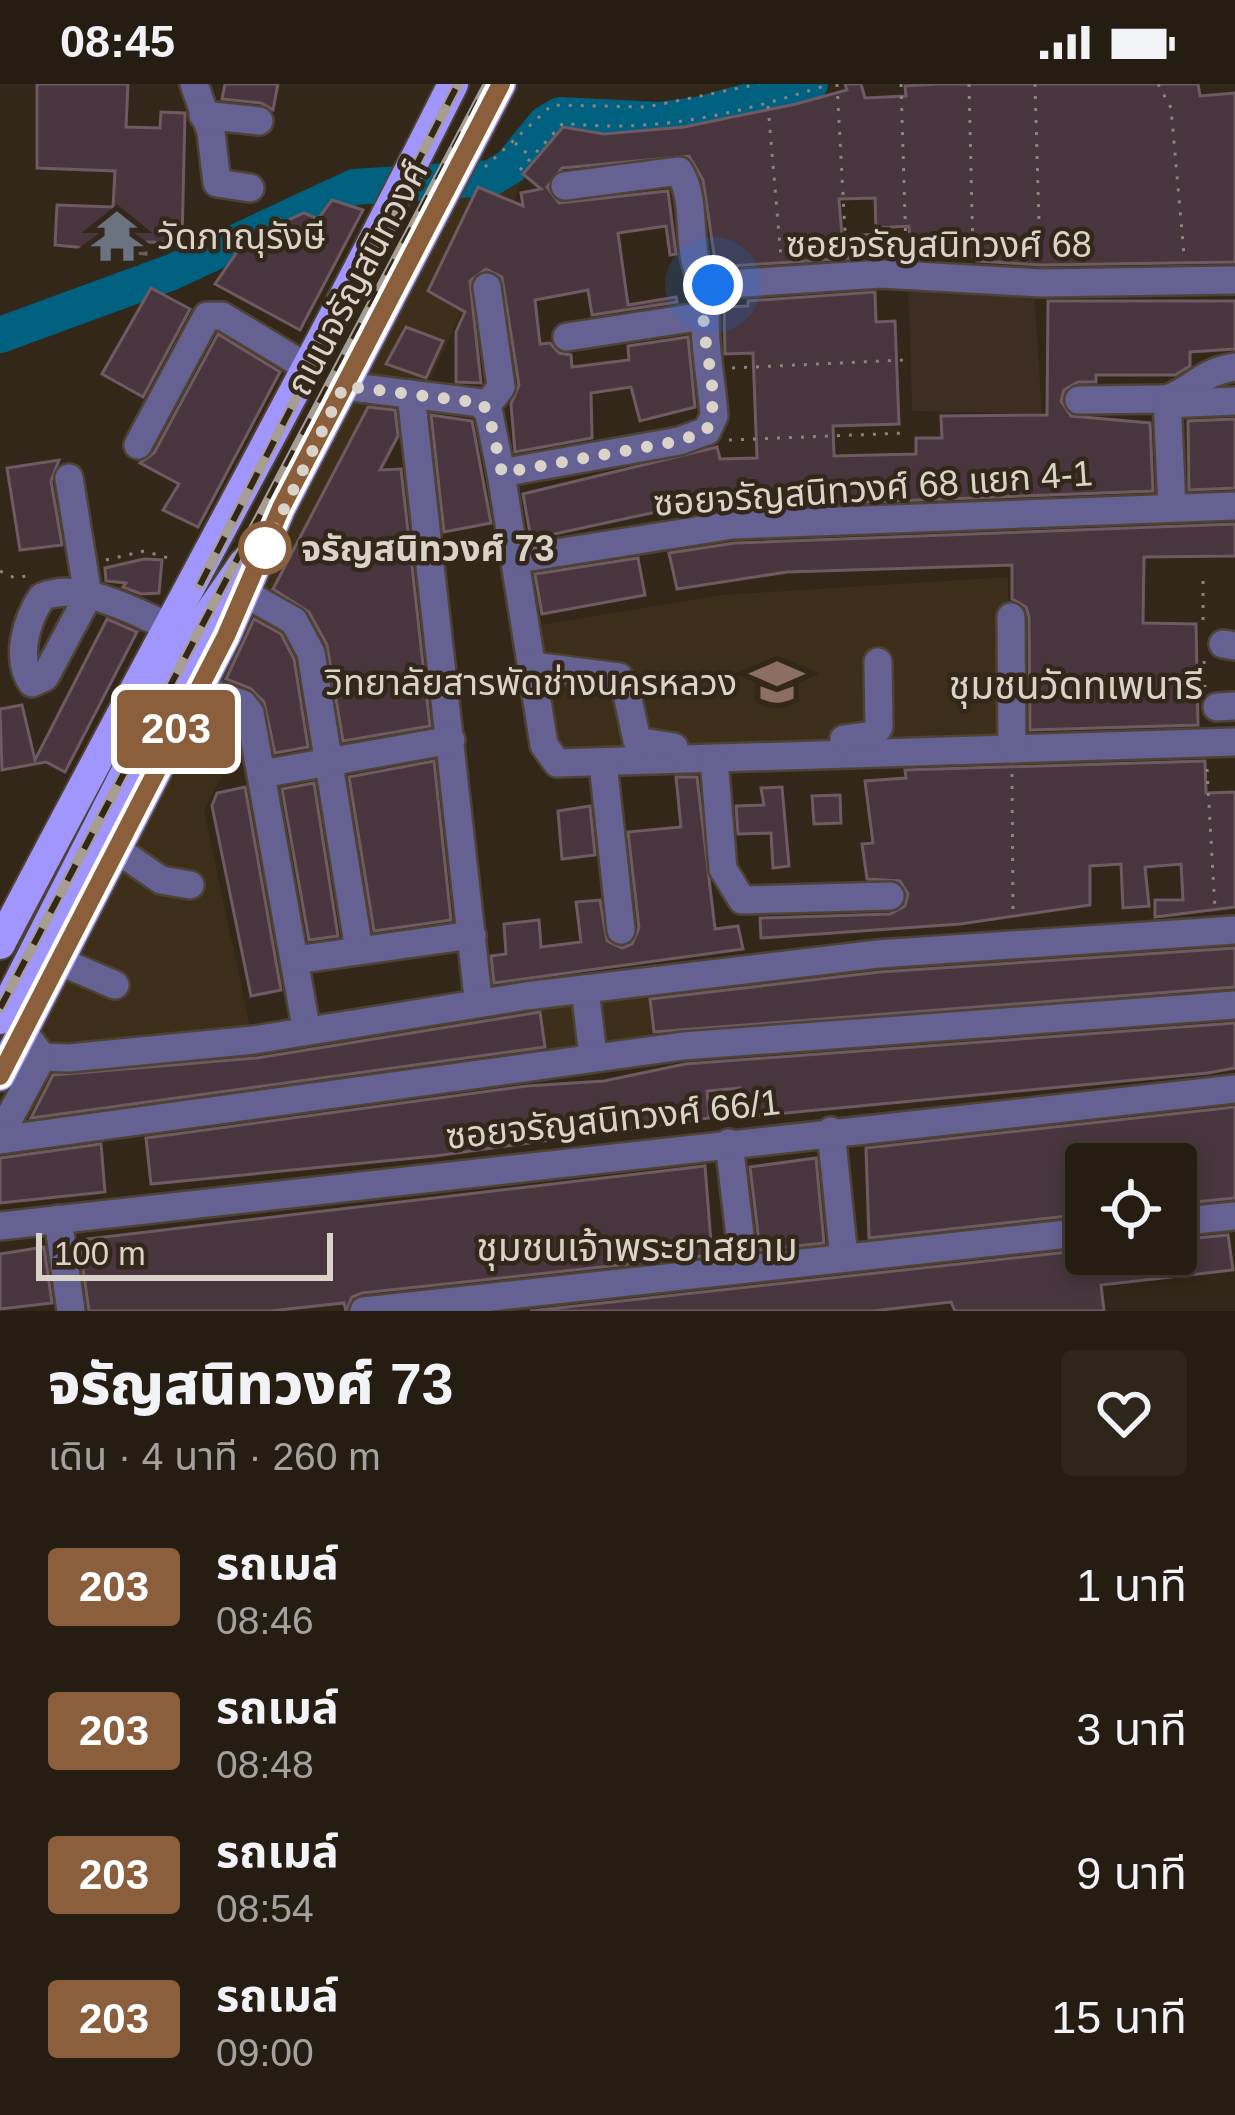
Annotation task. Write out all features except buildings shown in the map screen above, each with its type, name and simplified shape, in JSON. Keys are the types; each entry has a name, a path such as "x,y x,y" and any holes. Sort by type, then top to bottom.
{"main road":[{"name":"ถนนจรัญสนิทวงศ์","path":"0,944 166,625 244,490 453,84"},
{"name":"ถนนจรัญสนิทวงศ์","path":"11,1025 59,961 246,594 281,508 459,178 501,84"},
{"name":"ถนนจรัญสนิทวงศ์","path":"0,982 147,696 244,490"},
{"name":"ถนนจรัญสนิทวงศ์","path":"0,1076 11,1025 200,627 281,508"}],"street":[{"path":"194,84 211,132 217,183 250,188"},
{"path":"203,115 259,121"},
{"path":"502,473 679,441 706,431 714,416 706,302 687,188 679,172 565,187"},
{"name":"ซอยจรัญสนิทวงศ์ 68","path":"567,337 782,278 906,275 1041,283 1235,280"},
{"path":"485,408 501,387 488,287"},
{"path":"138,445 207,316 222,316 308,368"},
{"path":"1167,401 1183,393 1205,371 1235,368"},
{"path":"344,386 467,398 485,408 518,559 550,758 557,764 1235,742"},
{"path":"411,394 477,989"},
{"path":"1078,400 1235,401"},
{"path":"1167,401 1172,507"},
{"path":"70,478 88,596 166,625"},
{"name":"ซอยจรัญสนิทวงศ์ 68 แยก 4-1","path":"518,559 734,525 1235,506"},
{"path":"246,594 294,621 304,634 332,765 358,950"},
{"path":"1011,617 1012,748"},
{"path":"533,666 619,677 637,741 681,747 873,735 879,727 878,662"},
{"path":"197,688 243,704 250,713 304,1016"},
{"path":"262,774 451,740"},
{"path":"714,759 723,869 742,900 890,896"},
{"path":"603,763 621,930"},
{"path":"116,849 160,880 190,885"},
{"path":"42,1057 254,1040 585,989 878,954 1225,925"},
{"path":"295,960 472,935"},
{"path":"59,961 115,986"},
{"path":"585,989 593,1056"},
{"path":"0,1137 593,1056 1235,1005"},
{"path":"11,1025 42,1057"},
{"path":"0,1137 42,1057"},
{"name":"ซอยจรัญสนิทวงศ์ 66/1","path":"0,1226 1235,1089"},
{"path":"831,1131 844,1258"},
{"path":"729,1143 744,1269"},
{"path":"1197,1220 1235,1216"},
{"path":"58,1219 71,1311"},
{"path":"364,1311 1065,1234"}],"path":[{"path":"459,178 496,162 552,105 647,107 759,84"},
{"path":"520,170 563,123 616,129 689,122 833,84 847,275"},
{"path":"901,84 906,275"},
{"path":"969,84 974,280"},
{"path":"1035,84 1041,283"},
{"path":"1158,84 1171,108 1186,281"},
{"path":"768,104 782,278"},
{"path":"516,144 531,157"},
{"path":"712,366 904,360"},
{"path":"706,431 721,440 905,433"},
{"path":"0,571 14,578"},
{"path":"1202,581 1216,642 1219,704"},
{"path":"1206,743 1225,925"},
{"path":"1012,748 1013,916"}],"shaded area":[{"path":"522,173 516,197 429,382 204,810 251,1031 885,938 1235,923 1235,1014 625,1062 0,1150 43,1047 34,1023 458,192"},
{"path":"908,283 1034,289 1042,414 912,411"},
{"name":"วิทยาลัยสารพัดช่างนครหลวง","path":"1008,577 1007,740 569,754 555,745 540,625 722,595"}],"waterway":[{"path":"0,335 172,272 354,187 491,178 511,166 545,124 560,115 660,120 702,114 810,84"}],"railway":[{"path":"200,585 458,84"},
{"path":"0,1008 488,84"}],"bus line":[{"name":"203","path":"0,1076 226,636 281,508 501,84"}],"place":[{"name":"วัดภาณุรังษี","path":"117,236"},
{"name":"จรัญสนิทวงศ์ 73","path":"265,548"},
{"name":"วิทยาลัยสารพัดช่างนครหลวง","path":"777,682"}],"district":[{"name":"ชุมชนวัดทเพนารี","path":"1076,685"},
{"name":"ชุมชนเจ้าพระยาสยาม","path":"637,1247"}],"route":[{"path":"265,548 263,551 344,386 482,403 489,414 502,473 679,441 706,431 714,416 704,316 705,296 713,285"}]}
